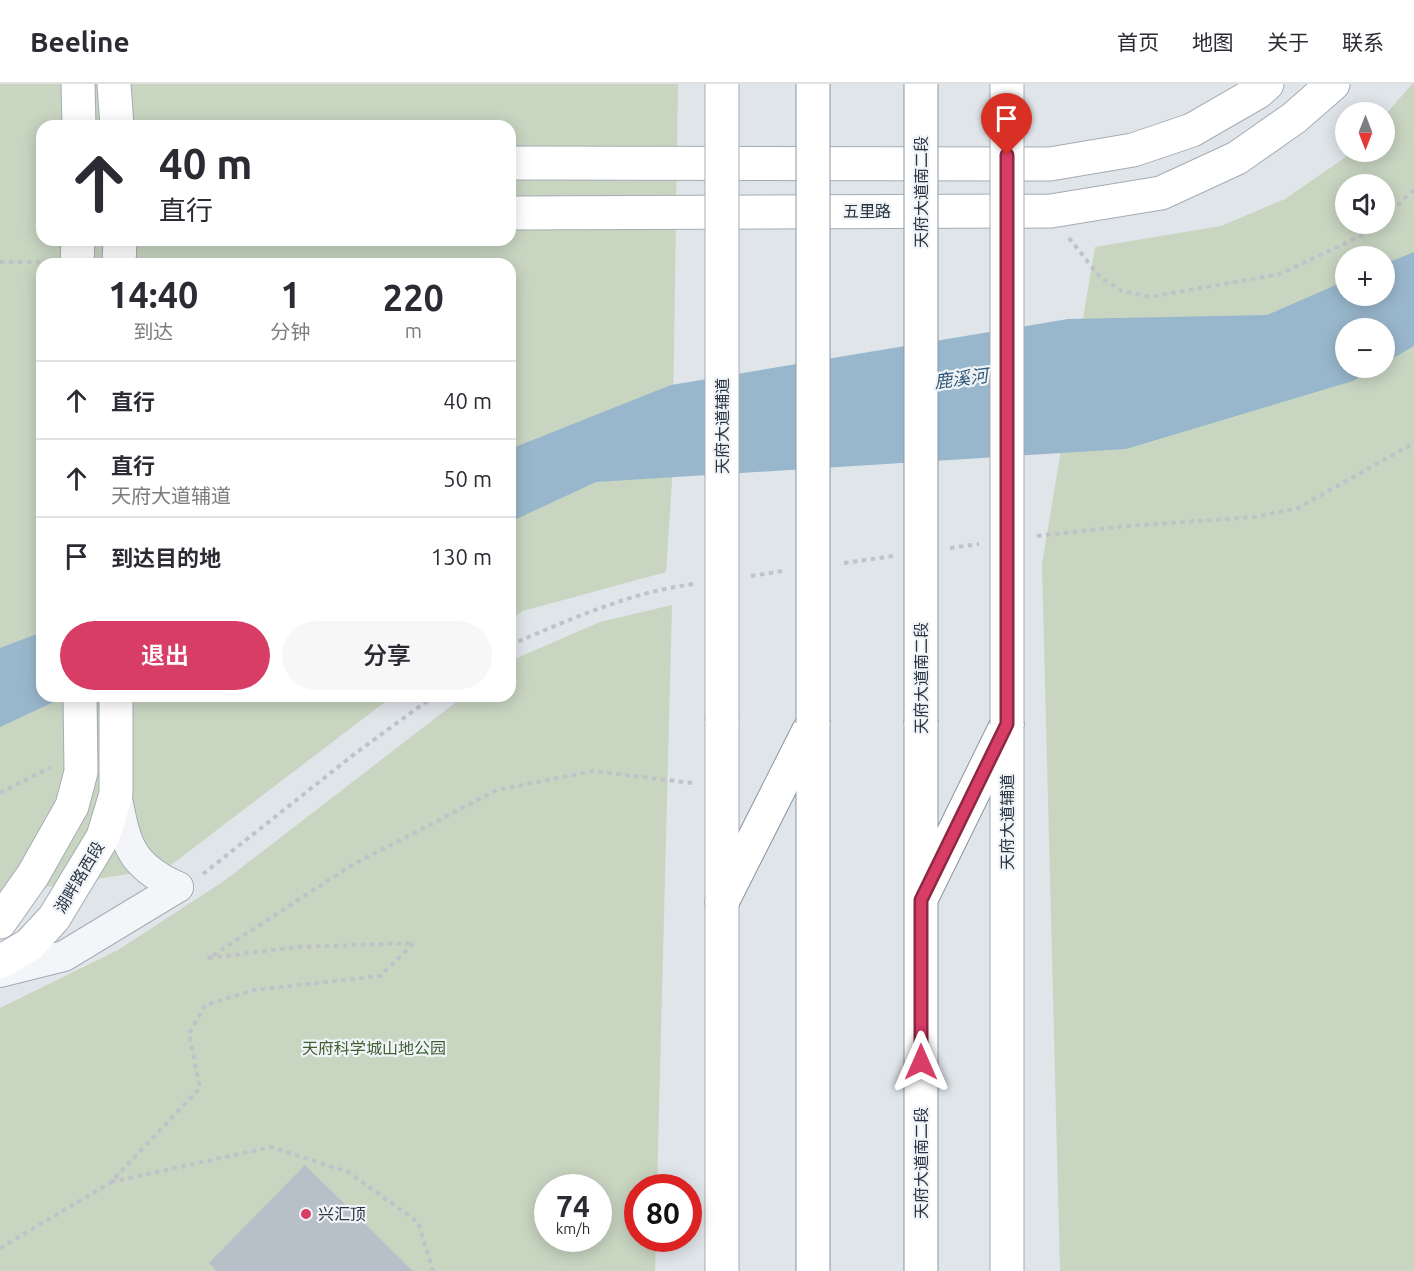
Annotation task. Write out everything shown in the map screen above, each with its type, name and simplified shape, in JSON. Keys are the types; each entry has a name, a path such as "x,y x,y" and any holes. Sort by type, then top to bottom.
{"main road":[{"path":"78,84 79,120"},
{"path":"114,84 117,120"},
{"name":"天府大道辅道","path":"722,84 722,1271"},
{"path":"813,84 813,1271"},
{"name":"天府大道南二段","path":"921,84 921,1271"},
{"name":"天府大道辅道","path":"1007,84 1007,1271"},
{"path":"516,163 1050,164 1133,150 1192,130 1258,92 1267,84"},
{"name":"五里路","path":"516,213 1051,211 1161,193 1237,158 1294,118 1333,84"},
{"path":"0,922 33,875 72,806 81,772 80,702"},
{"name":"湖畔路西段","path":"0,962 29,945 54,918 103,837 116,794 116,702"},
{"path":"722,902 813,723"},
{"path":"921,900 1007,724"}],"street":[{"path":"116,794 124,832 139,863 158,878 178,887"},
{"path":"0,972 64,956 178,887"}],"path":[{"path":"1395,207 1414,190"},
{"path":"1063,231 1100,277 1122,291 1150,297 1280,274 1365,234"},
{"path":"44,258 77,255"},
{"path":"0,262 36,259"},
{"path":"1034,537 1126,526 1255,518 1298,508 1414,443"},
{"path":"940,549 987,542"},
{"path":"834,564 905,554"},
{"path":"740,577 787,570"},
{"path":"516,642 607,604 669,587 705,582"},
{"path":"178,887 207,872 357,752 426,702"},
{"path":"0,793 81,751"},
{"path":"0,1248 110,1183 200,1089 189,1034 204,1005 254,990 380,976 414,943 297,947 209,958 352,865 497,790 593,771 722,786"},
{"path":"110,1183 271,1147 348,1172 418,1222 433,1271"}],"green space":[{"path":"0,84 678,84 672,481 666,572 523,611 516,615 516,258 36,258 36,702 385,702 167,868 0,894"},
{"path":"1414,84 1414,1271 1060,1271 1042,564 1095,247 1221,226 1285,199 1339,162 1395,162 1395,104"},
{"name":"天府科学城山地公园","path":"672,605 657,1174 624,1174 624,1252 656,1252 655,1271 0,1271 0,1008 118,950 224,881 456,702 516,702 516,658 600,622"}],"water":[{"name":"鹿溪河","path":"1414,252 1414,346 1395,357 1395,318 1335,318 1335,378 1358,378 1126,449 596,482 516,519 516,447 671,385 1068,319 1267,315 1335,285 1335,306 1395,306 1395,260"},
{"path":"36,634 36,702 54,702 0,727 0,648"}],"building":[{"name":"兴汇顶","path":"305,1165 413,1271 217,1271 209,1263"}],"place":[{"name":"兴汇顶","path":"306,1214"}],"route":[{"path":"921,1062 921,900 1007,724 1007,155"}]}
